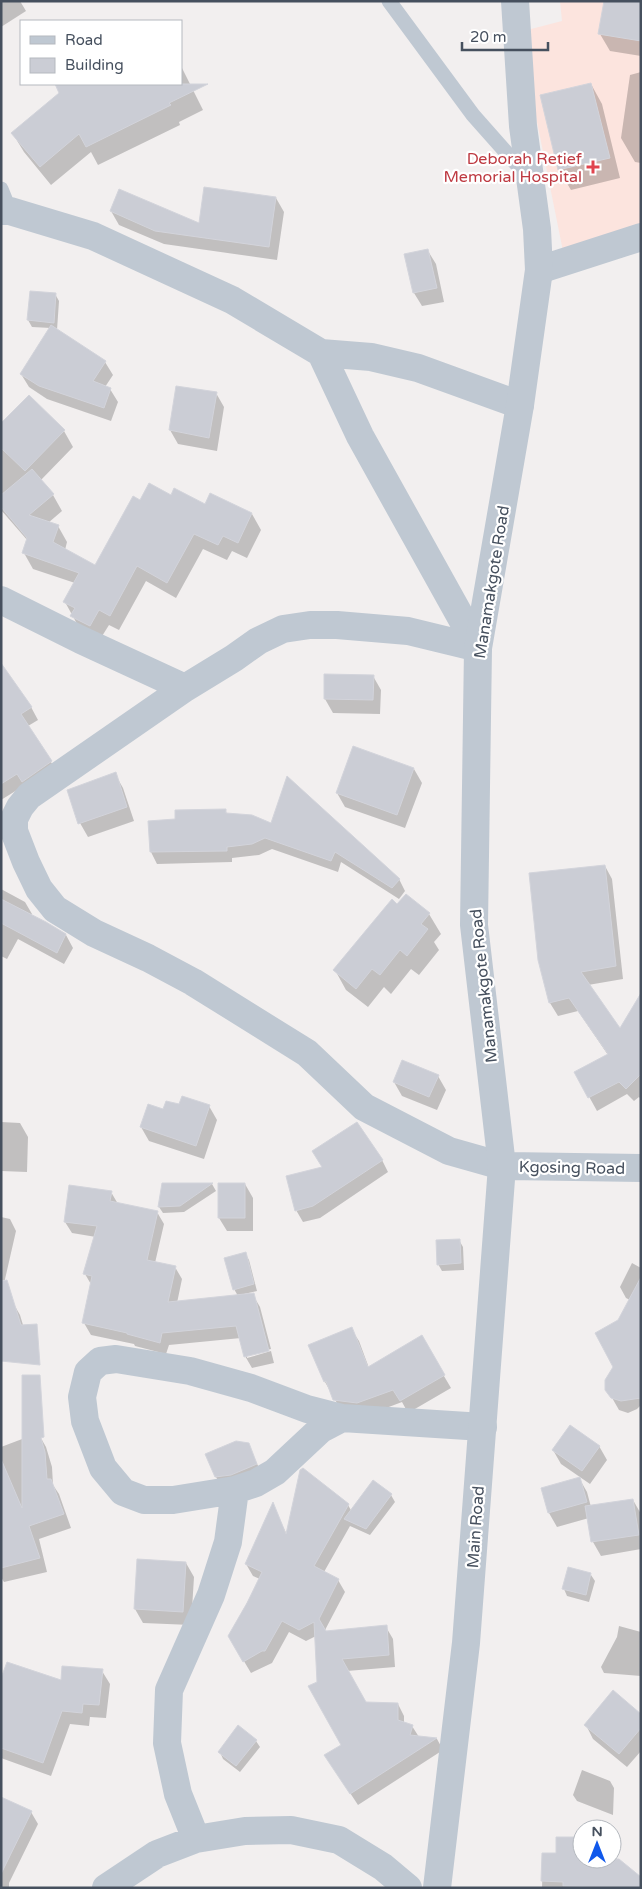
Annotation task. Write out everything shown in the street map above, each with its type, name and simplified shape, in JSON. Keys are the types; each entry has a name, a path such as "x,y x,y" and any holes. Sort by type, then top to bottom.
{"street":[{"name":"Manamakgote Road","path":"502,1166 474,925 478,648 520,405 540,270 531,180 523,126 515,1"},
{"path":"4,204 93,236 232,300 321,353 371,357 418,368 520,405"},
{"path":"540,270 641,237"},
{"path":"321,353 360,436 478,648"},
{"path":"1,600 81,640 185,688"},
{"name":"Kgosing Road","path":"478,648 408,631 310,625 282,629 258,641 185,688 29,796 20,807 14,819 14,831 39,889 55,909 94,933 148,958 192,982 307,1054 364,1107 449,1151 502,1166 641,1168"},
{"name":"Main Road","path":"437,1888 466,1643 502,1166"},
{"path":"342,1418 321,1429 275,1472 256,1483 235,1490 173,1500 144,1500 123,1492 103,1468 86,1421 82,1397 88,1372 100,1361 116,1359 190,1371 251,1388 307,1409 342,1418 483,1428"},
{"path":"196,1839 178,1794 167,1743 169,1690 211,1595 228,1542 235,1490"},
{"path":"106,1888 157,1854 196,1839 245,1831 291,1830 339,1840 383,1867 408,1888"}],"lane":[{"path":"389,1 473,115 531,180"}],"shaded area":[{"name":"Deborah Retief Memorial Hospital","path":"560,1 641,1 641,237 565,261 532,97 531,29 562,21"}],"building":[{"path":"604,1 641,1 641,41 598,34"},
{"path":"591,83 610,158 558,170 540,95"},
{"path":"208,84 169,103 171,105 86,147 79,134 40,167 11,133 59,93 55,85"},
{"path":"204,187 276,197 269,247 155,231 110,211 119,189 199,223"},
{"path":"428,249 437,288 413,293 404,254"},
{"path":"30,291 56,293 54,323 27,320"},
{"path":"51,325 106,361 93,381 111,388 104,408 39,386 20,374"},
{"path":"176,386 217,392 209,438 169,430"},
{"path":"29,395 65,430 25,471 1,448 1,423"},
{"path":"32,469 54,494 29,515 59,525 53,542 95,565 133,496 140,500 149,483 171,495 174,488 205,504 210,493 252,513 238,543 223,536 218,545 194,534 167,583 137,566 110,616 99,610 90,626 70,616 75,608 63,602 79,573 22,553 27,538 1,507 1,495"},
{"path":"1,663 32,707 21,714 52,761 22,782 17,774 1,784"},
{"path":"324,674 374,675 373,700 324,699"},
{"path":"353,746 414,768 397,815 336,793"},
{"path":"116,772 127,807 78,824 67,790"},
{"path":"287,776 400,879 392,888 335,852 331,861 265,838 252,844 227,847 227,851 150,852 148,821 175,819 175,810 226,809 226,813 252,815 271,823"},
{"path":"605,865 616,966 581,972 620,1028 641,993 641,1074 626,1089 619,1082 588,1098 574,1072 608,1054 569,998 549,1003 538,960 529,873"},
{"path":"406,894 430,913 421,924 428,929 407,956 400,950 380,975 372,969 356,989 333,970 392,899 397,904"},
{"path":"1,899 66,934 57,953 1,923"},
{"path":"402,1060 439,1075 429,1097 393,1082"},
{"path":"182,1096 210,1105 196,1146 140,1127 148,1104 163,1109 166,1101 179,1104"},
{"path":"357,1122 383,1160 313,1206 295,1211 286,1176 322,1167 312,1151"},
{"path":"162,1183 213,1183 180,1206 158,1207"},
{"path":"218,1183 245,1183 245,1218 218,1218"},
{"path":"69,1185 112,1191 110,1201 158,1211 147,1260 176,1266 168,1302 254,1293 269,1351 244,1357 236,1326 162,1333 160,1343 82,1323 92,1276 83,1274 97,1226 64,1222"},
{"path":"460,1239 461,1263 437,1265 436,1240"},
{"path":"246,1252 254,1284 233,1290 224,1258"},
{"path":"641,1277 641,1398 621,1401 611,1398 605,1390 605,1380 613,1367 595,1333 618,1320"},
{"path":"7,1280 21,1325 37,1324 40,1365 1,1361 1,1281"},
{"path":"352,1327 368,1367 422,1335 445,1375 400,1401 393,1390 357,1403 333,1400 308,1345"},
{"path":"22,1375 40,1375 44,1437 41,1438 45,1452 47,1479 51,1479 64,1514 29,1526 40,1558 1,1568 1,1459 22,1508"},
{"path":"570,1425 600,1446 582,1471 552,1450"},
{"path":"236,1441 249,1443 257,1464 231,1475 215,1477 205,1454"},
{"path":"303,1468 349,1504 314,1566 339,1579 319,1619 326,1631 387,1625 389,1655 342,1659 366,1702 398,1703 398,1720 413,1725 410,1735 437,1738 350,1794 324,1755 341,1745 308,1686 317,1682 314,1622 299,1630 282,1621 265,1651 243,1662 228,1636 262,1572 245,1564 273,1502 286,1534 300,1470"},
{"path":"580,1477 587,1502 548,1513 541,1488"},
{"path":"373,1480 392,1494 366,1529 344,1519"},
{"path":"633,1499 639,1535 591,1542 585,1506"},
{"path":"137,1559 186,1562 183,1612 134,1609"},
{"path":"568,1567 591,1573 586,1595 562,1589"},
{"path":"7,1662 61,1680 62,1666 103,1669 99,1705 83,1704 82,1713 62,1711 43,1763 1,1748 1,1678"},
{"path":"613,1690 641,1714 641,1728 619,1754 584,1725"},
{"path":"238,1725 257,1740 236,1766 218,1752"},
{"path":"1,1797 32,1811 1,1874"},
{"path":"556,1837 572,1837 572,1869 622,1869 622,1861 641,1877 641,1888 563,1886 563,1882 541,1881 542,1853 556,1853"}],"place":[{"name":"Deborah Retief Memorial Hospital","path":"593,167"}]}
